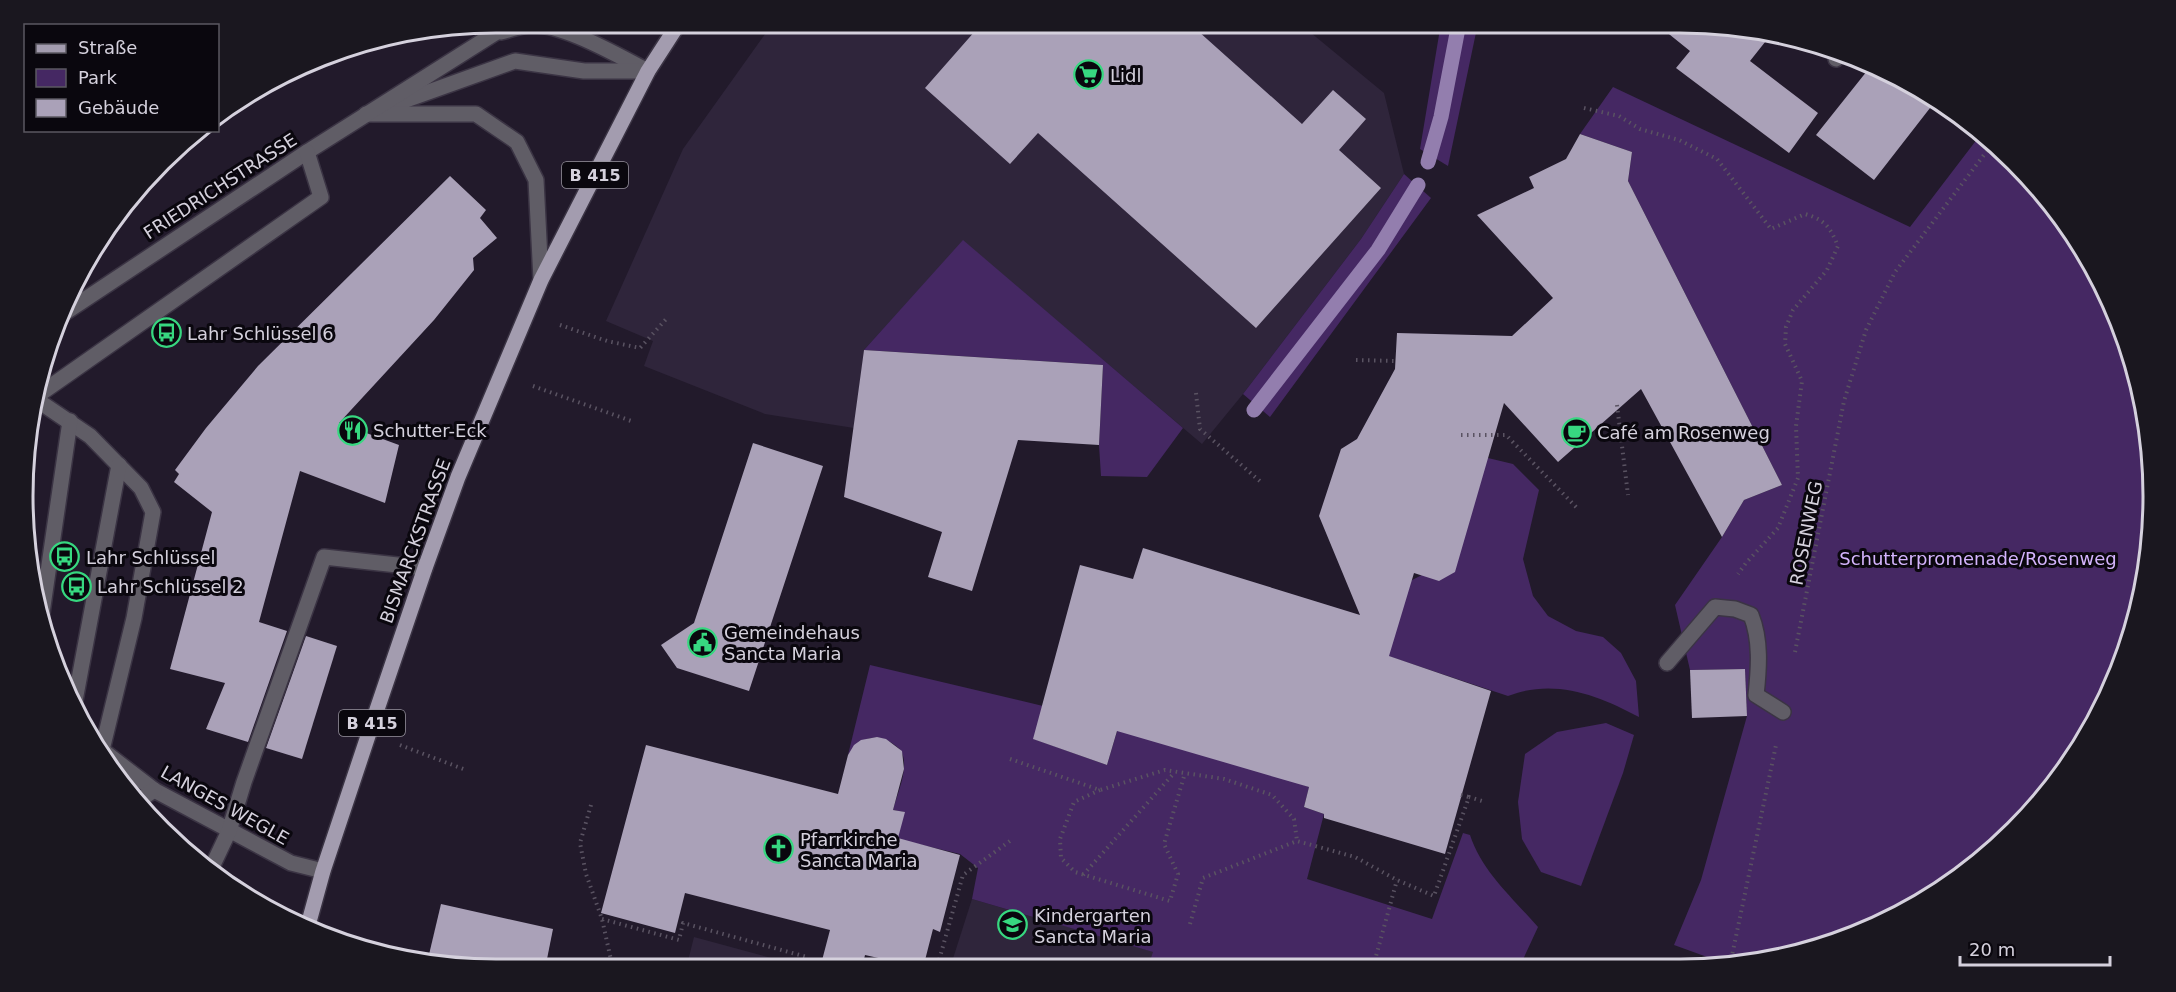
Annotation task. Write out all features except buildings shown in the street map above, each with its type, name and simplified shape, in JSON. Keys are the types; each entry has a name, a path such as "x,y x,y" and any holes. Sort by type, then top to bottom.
{"main road":[{"name":"BISMARCKSTRASSE","path":"309,920 323,871 369,733 458,477 541,280 648,71 672,33"}],"street":[{"name":"FRIEDRICHSTRASSE","path":"74,307 485,33"},
{"name":"FRIEDRICHSTRASSE","path":"569,33 648,71"},
{"name":"FRIEDRICHSTRASSE","path":"366,114 515,61 584,70 648,71"},
{"path":"366,114 476,114 517,142 536,180 541,280"},
{"path":"46,390 321,197 307,152"},
{"path":"43,403 90,436 141,488 153,512 134,618 104,742"},
{"path":"44,596 70,421"},
{"path":"77,692 119,465"},
{"path":"214,863 229,831 244,782 324,557 425,568"},
{"path":"1667,663 1715,607 1735,609 1751,615 1756,627 1759,666 1756,695 1783,712"},
{"name":"LANGES WEGLE","path":"117,762 154,790 229,831 291,863 323,871"},
{"path":"144,797 154,790"}],"path":[{"path":"1584,108 1619,116 1640,129 1679,140 1717,159 1771,229 1805,214 1821,219 1832,232 1838,246 1827,270 1793,310 1786,327 1785,344 1802,381 1796,426 1798,478 1779,528 1746,563 1715,607"},
{"name":"ROSENWEG","path":"1794,656 1845,401 1866,330 1895,272 1987,150"},
{"path":"528,314 607,341 640,348 668,317"},
{"path":"1356,360 1395,361"},
{"path":"502,375 634,422"},
{"path":"1196,393 1200,429 1262,483"},
{"path":"1617,405 1628,495"},
{"path":"1461,435 1506,435 1578,508"},
{"path":"1732,956 1783,712"},
{"path":"369,733 466,770"},
{"path":"1010,759 1100,790"},
{"path":"1185,773 1164,844 1178,874 1170,901 1074,873 1061,858 1060,839 1074,802 1100,790 1166,770 1224,779 1272,795 1294,819 1298,841"},
{"path":"1083,875 1175,772"},
{"path":"1461,795 1482,801"},
{"path":"1190,924 1203,878 1298,841 1356,857 1397,880 1434,896 1468,797"},
{"path":"591,805 580,843 586,874 602,919 611,959"},
{"path":"940,959 963,875 1010,841"},
{"path":"1375,959 1397,880"},
{"path":"602,919 679,940 683,924 807,957 807,959"}],"shaded area":[{"path":"766,33 1311,33 1384,93 1404,174 1361,239 1202,444 963,241 864,350 854,428 765,414 644,366 653,341 606,321 683,149"},
{"name":"Kindergarten Sancta Maria","path":"972,899 1154,952 1151,959 953,959"},
{"path":"694,937 775,959 688,959"}],"green space":[{"path":"1439,33 1476,33 1448,166 1420,149"},
{"name":"Schutterpromenade/Rosenweg","path":"1613,87 1910,227 1976,141 2028,191 2065,239 2095,291 2108,319 2127,376 2139,436 2142,466 2142,526 2139,556 2127,616 2118,645 2108,673 2081,728 2047,778 2028,801 1985,844 1962,863 1912,897 1885,911 1857,924 1800,943 1740,955 1710,958 1674,945 1701,880 1747,716 1745,669 1690,670 1675,605 1722,537 1744,500 1782,485 1628,181 1632,152 1580,134"},
{"path":"1404,174 1431,198 1270,417 1243,394 1361,239"},
{"path":"963,240 1183,428 1147,477 1101,476 1099,445 1103,365 864,350"},
{"path":"1488,458 1513,464 1539,490 1523,559 1533,596 1548,616 1576,631 1603,637 1621,653 1636,681 1639,717 1592,696 1559,689 1525,691 1508,696 1361,647 1412,580 1422,575"},
{"path":"870,665 1043,706 1034,739 1107,765 1121,718 1309,787 1304,807 1324,814 1307,879 1432,919 1463,833 1470,835 1490,873 1538,927 1523,959 1151,959 1153,952 972,899 978,868 960,854 897,839 904,812 893,810 903,774 904,759 901,750 886,740 873,738 862,741 848,755"},
{"path":"1606,723 1634,735 1623,773 1581,886 1541,872 1522,839 1518,802 1525,754 1557,732"}],"waterway":[{"path":"1428,162 1441,117 1457,33"},
{"path":"1254,410 1378,250 1418,185"}],"place":[{"name":"Lidl","path":"1089,75"},
{"name":"Lahr Schlüssel 6","path":"166,333"},
{"name":"Schutter-Eck","path":"352,430"},
{"name":"Café am Rosenweg","path":"1576,432"},
{"name":"Lahr Schlüssel","path":"65,557"},
{"name":"Lahr Schlüssel 2","path":"76,586"},
{"name":"Gemeindehaus Sancta Maria","path":"703,642"},
{"name":"Pfarrkirche Sancta Maria","path":"779,849"},
{"name":"Kindergarten Sancta Maria","path":"1013,925"}]}
